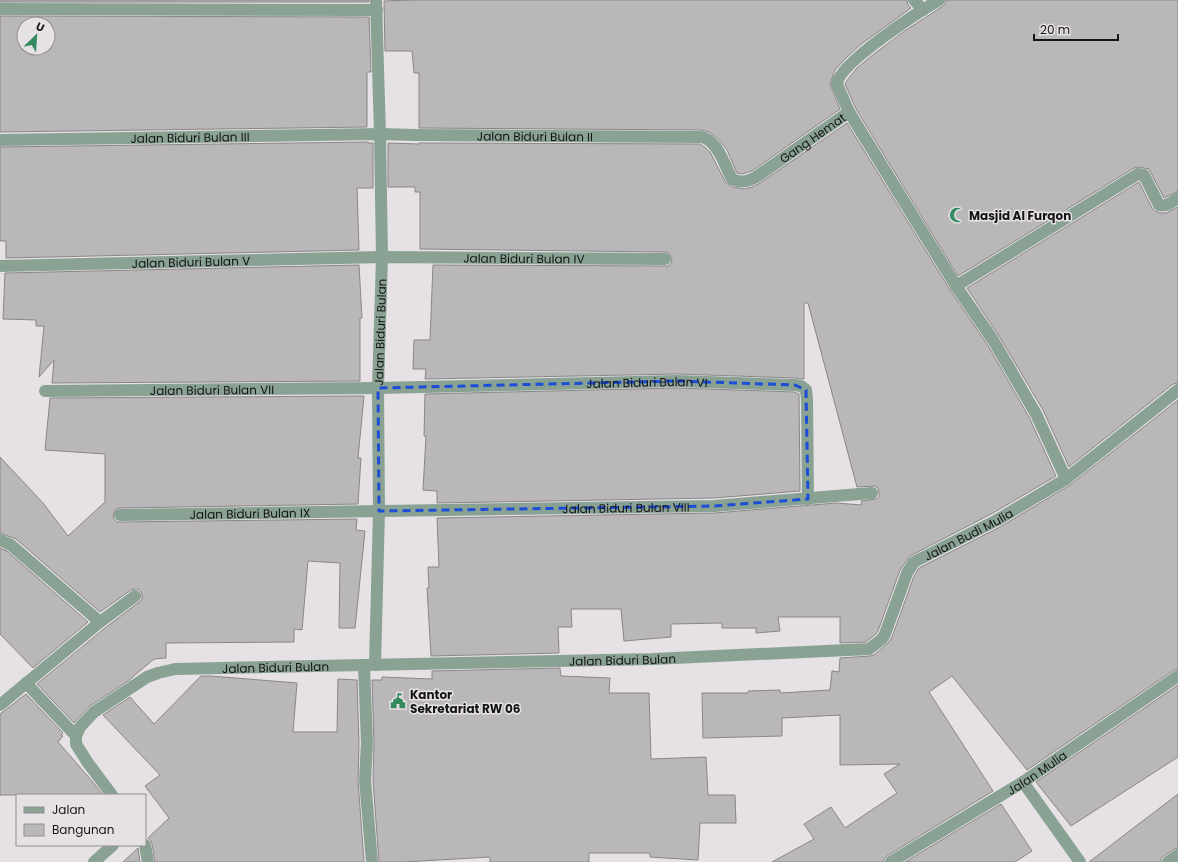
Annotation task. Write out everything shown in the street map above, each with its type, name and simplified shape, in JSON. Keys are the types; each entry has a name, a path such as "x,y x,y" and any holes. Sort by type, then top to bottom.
{"street":[{"path":"914,0 923,10"},
{"name":"Gang Hemat","path":"689,137 706,137 710,140 715,145 732,179 742,182 756,177 849,112 837,84 842,73 877,41 939,0"},
{"path":"0,9 376,5"},
{"name":"Jalan Biduri Bulan","path":"369,665 379,511 378,388 382,257 376,5"},
{"path":"849,112 956,286 993,340 1036,414 1066,479"},
{"name":"Jalan Biduri Bulan II","path":"380,134 689,137"},
{"name":"Jalan Biduri Bulan III","path":"0,140 380,134"},
{"path":"956,286 1138,174 1144,175 1160,205 1167,205 1178,198"},
{"name":"Jalan Biduri Bulan IV","path":"382,257 665,259"},
{"name":"Jalan Biduri Bulan V","path":"0,266 382,257"},
{"name":"Jalan Biduri Bulan VI","path":"378,388 677,381 801,386 806,390 807,399 808,499"},
{"name":"Jalan Biduri Bulan VII","path":"45,391 378,388"},
{"name":"Jalan Budi Mulia","path":"869,649 882,639 885,634 907,574 914,562 997,520 1066,479 1178,390"},
{"name":"Jalan Biduri Bulan VIII","path":"379,511 714,506 872,493"},
{"name":"Jalan Biduri Bulan IX","path":"120,515 379,511"},
{"path":"0,540 11,545 100,622"},
{"path":"0,705 100,622 135,596"},
{"name":"Jalan Biduri Bulan","path":"76,736 80,727 94,712 147,677 175,669 653,659 869,649"},
{"path":"369,665 366,780 372,862"},
{"name":"Jalan Mulia","path":"891,862 1023,782 1178,676"},
{"path":"26,683 76,736 76,744 111,794"},
{"path":"1023,782 1080,862"},
{"path":"94,862 112,846"},
{"path":"145,846 148,862"},
{"path":"1168,862 1178,855"}],"highlighted area":[{"path":"677,381 795,385 806,390 808,499 714,506 379,511 378,388"}],"building":[{"path":"0,0 369,0 369,2 0,2"},
{"path":"907,0 908,5 911,8 860,45 835,70 830,84 840,109 752,171 742,174 737,173 727,150 717,138 709,132 701,130 419,128 419,73 414,73 412,51 385,51 384,1"},
{"path":"946,0 1178,0 1178,191 1164,198 1149,169 1139,167 1134,168 958,276 856,109 845,84 856,69 870,57 903,32 943,6"},
{"path":"0,16 16,16 16,56 56,56 56,16 369,17 371,72 367,72 367,127 0,132"},
{"path":"847,123 950,290 987,344 1029,417 1056,476 993,513 910,556 900,570 878,631 866,642 840,643 840,617 778,617 780,631 756,633 756,628 722,628 722,623 671,624 671,637 624,641 621,609 571,609 572,627 558,627 559,653 431,656 427,588 429,588 428,567 439,567 437,518 715,513 836,503 862,505 861,501 876,499 879,497 879,493 878,488 875,486 857,487 808,303 804,303 804,379 677,374 425,379 426,369 413,369 414,340 430,340 433,265 668,266 672,259 669,253 665,252 420,249 420,192 415,192 415,187 388,187 388,143 700,144 710,152 726,183 733,187 744,189 760,183"},
{"path":"373,143 373,188 357,188 359,250 6,258 6,241 0,241 0,147"},
{"path":"1139,182 1155,211 1166,213 1178,207 1178,383 1173,384 1069,467 1043,410 999,336 967,288"},
{"path":"359,265 362,318 360,318 360,381 52,383 54,360 39,377 44,326 36,326 36,320 3,319 5,273"},
{"path":"677,388 794,392 799,394 800,491 714,498 437,503 437,491 423,490 426,436 424,436 425,394"},
{"path":"364,396 358,458 361,458 358,504 120,508 116,509 113,515 117,522 357,519 356,530 365,531 355,628 339,628 340,563 308,561 302,630 294,629 294,642 166,643 166,658 154,659 128,681 90,706 74,723 37,684 139,602 142,599 142,596 138,589 131,590 100,612 16,539 0,533 0,457 43,503 68,536 105,502 105,454 45,450 50,398"},
{"path":"1178,400 1178,669 1174,670 1027,770 952,676 929,692 993,791 887,856 884,859 884,862 772,862 814,839 804,824 831,807 845,828 897,793 884,774 900,764 840,765 840,715 782,718 782,736 703,738 702,693 748,693 748,691 780,690 780,693 830,690 832,671 839,672 840,658 874,655 888,643 892,637 914,576 919,568 1000,527 1070,485"},
{"path":"0,548 7,551 88,622 33,668 0,634"},
{"path":"560,668 561,676 610,678 609,693 649,693 651,759 706,757 708,795 735,795 736,823 700,823 698,860 650,857 650,853 589,853 589,862 490,862 490,857 379,862 373,780 374,743 372,680 382,680 382,677 432,679 432,671"},
{"path":"201,676 297,683 293,732 337,732 338,679 357,680 359,743 358,781 364,862 155,862 152,844 148,838 169,818 145,786 160,775 103,715 130,697 154,724"},
{"path":"1178,685 1178,757 1071,826 1036,782"},
{"path":"26,694 63,733 61,735 63,736 58,742 102,794 0,795 0,714"},
{"path":"1178,794 1178,848 1161,858 1161,862 1089,862"},
{"path":"1001,804 1032,851 1015,862 905,862"},
{"path":"138,848 140,862 123,862"}],"place":[{"name":"Masjid Al Furqon","path":"957,215"},
{"name":"Kantor Sekretariat RW 06","path":"398,701"}]}
